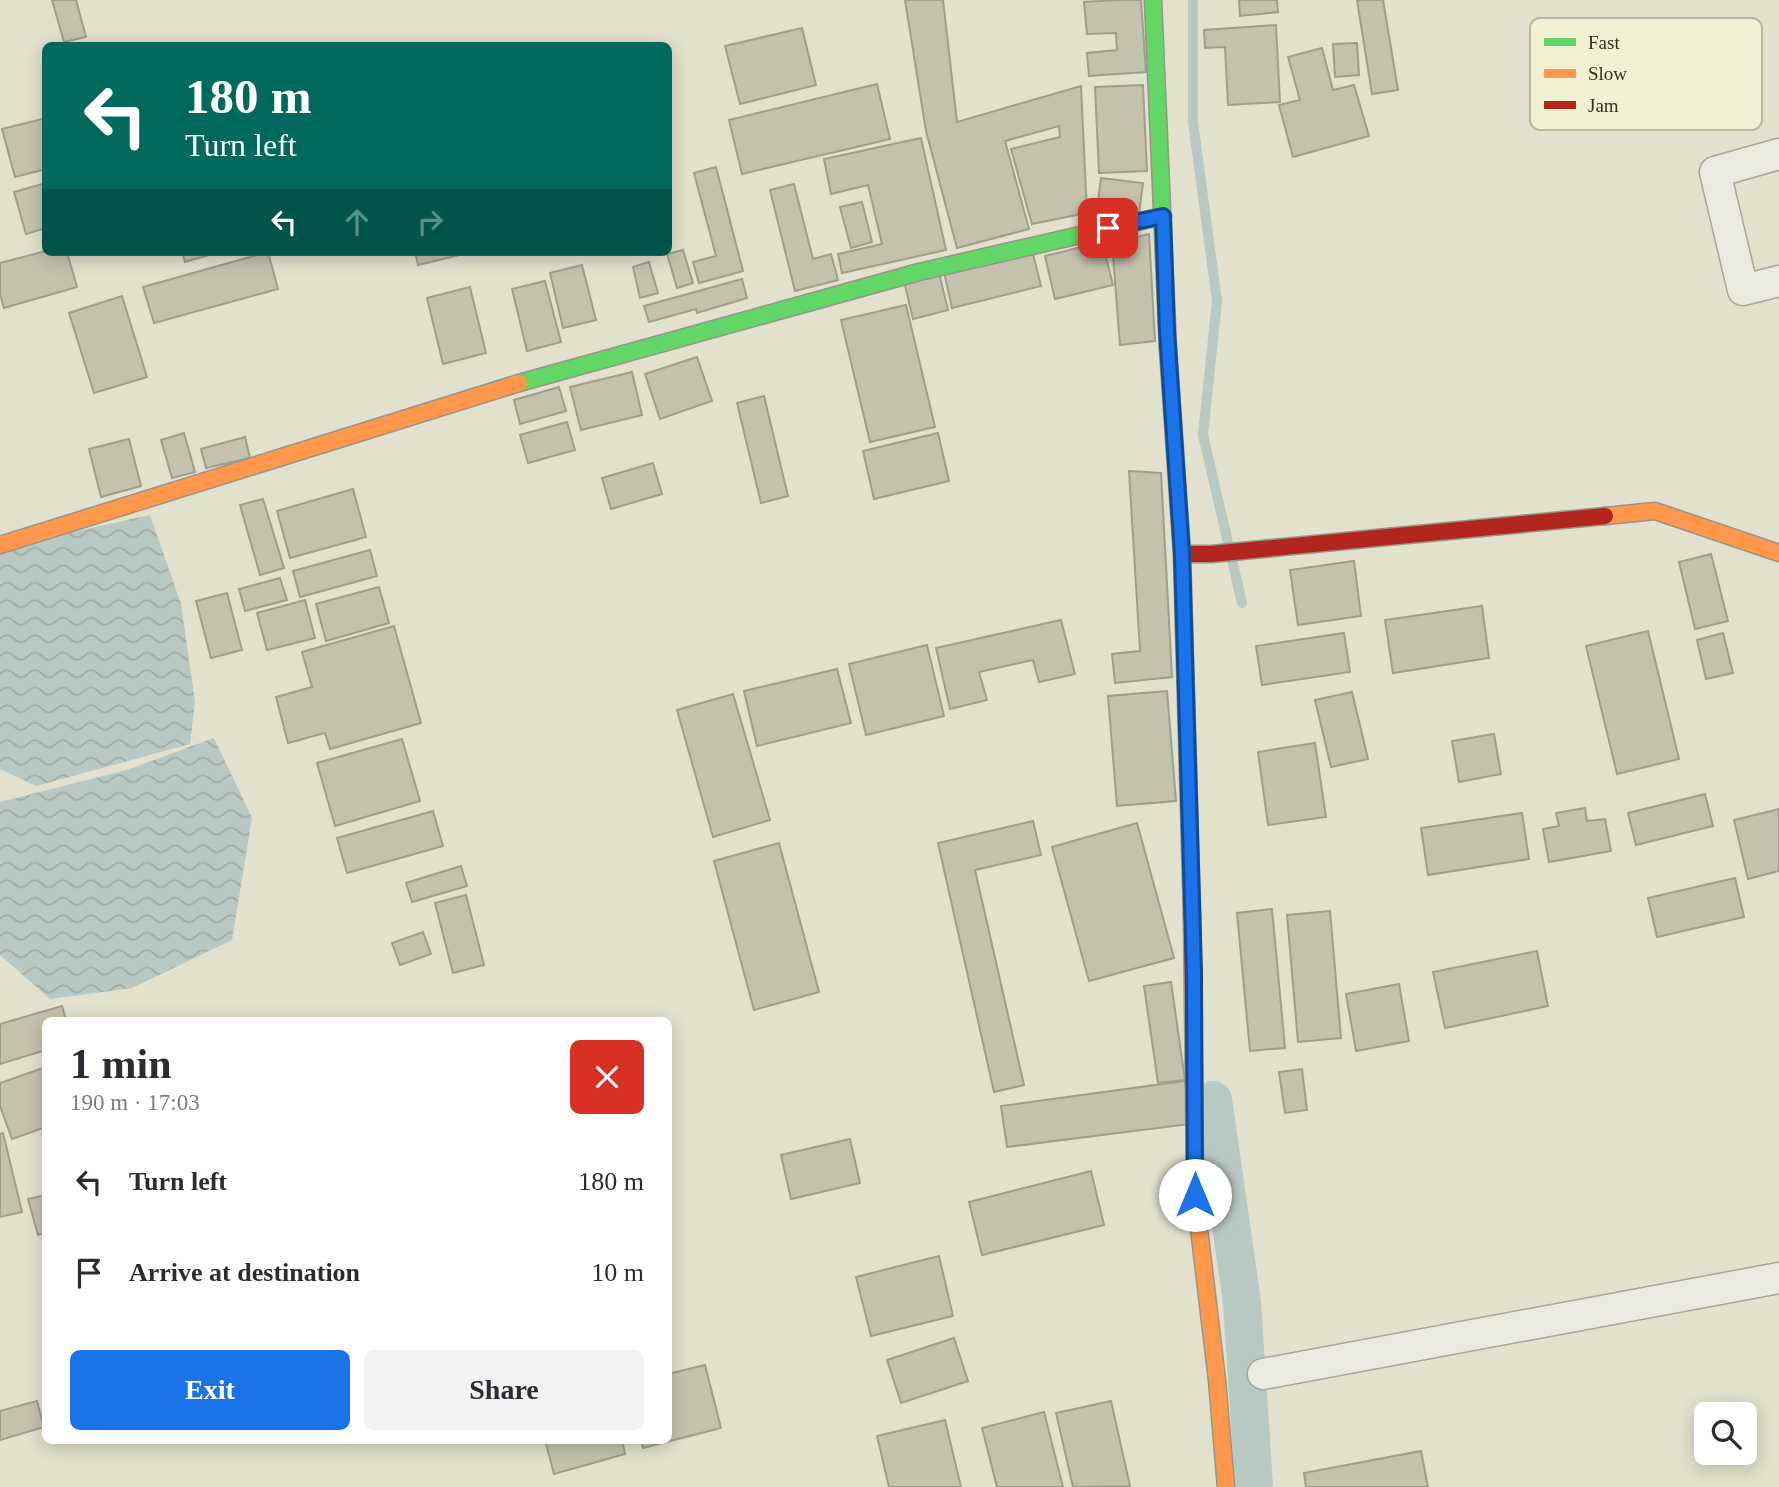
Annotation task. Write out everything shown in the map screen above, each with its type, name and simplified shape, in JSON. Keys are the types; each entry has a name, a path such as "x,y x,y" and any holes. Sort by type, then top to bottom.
{"street":[{"path":"1153,0 1167,331 1182,554 1194,972 1195,1195 1217,1380 1226,1487"},
{"path":"1779,153 1715,172 1743,290 1779,281"},
{"path":"0,545 493,390 919,272 1163,216"},
{"path":"1182,554 1211,554 1655,511 1779,553"},
{"path":"1264,1374 1779,1278"}],"water":[{"path":"150,515 181,604 195,702 190,744 36,786 0,769 0,548"},
{"path":"214,738 252,818 232,940 132,988 50,999 0,955 0,802 127,770"}],"building":[{"path":"52,0 76,0 86,37 64,42"},
{"path":"905,0 943,0 957,122 1081,86 1087,213 1032,224 1011,149 1060,137 1059,126 1005,141 1029,229 957,248 926,131"},
{"path":"1141,0 1146,72 1089,76 1087,53 1117,50 1116,33 1087,34 1084,2"},
{"path":"1239,0 1277,0 1278,12 1240,16"},
{"path":"1357,0 1383,0 1398,90 1372,94"},
{"path":"1276,25 1280,102 1228,105 1225,47 1205,48 1204,30"},
{"path":"802,28 816,85 740,104 725,46"},
{"path":"1357,43 1359,75 1335,77 1333,44"},
{"path":"1322,48 1333,90 1354,85 1369,136 1293,157 1279,105 1300,100 1288,57"},
{"path":"877,84 890,139 742,174 729,120"},
{"path":"1143,85 1147,171 1099,173 1095,87"},
{"path":"42,119 42,170 15,177 2,129"},
{"path":"921,138 946,250 842,273 838,254 882,244 868,185 831,194 824,159"},
{"path":"716,167 743,271 699,283 693,262 716,256 694,173"},
{"path":"1101,178 1143,183 1138,221 1096,216"},
{"path":"42,184 42,229 26,234 14,192"},
{"path":"794,184 813,259 831,254 838,280 795,291 770,190"},
{"path":"862,202 872,242 851,248 840,207"},
{"path":"1149,234 1155,341 1120,345 1112,243"},
{"path":"1102,242 1113,285 1055,299 1045,256"},
{"path":"683,250 693,283 677,288 668,256 672,256 672,253"},
{"path":"1032,250 1041,286 952,308 944,272"},
{"path":"42,252 42,256 68,256 77,287 4,308 0,294 0,263"},
{"path":"183,256 206,256 185,262"},
{"path":"254,256 269,256 278,289 154,323 143,287"},
{"path":"416,256 455,256 418,265"},
{"path":"649,262 658,293 640,298 633,267"},
{"path":"582,265 596,320 563,328 550,273"},
{"path":"939,273 948,310 913,319 904,281"},
{"path":"742,279 747,298 697,313 696,309 649,322 644,306"},
{"path":"545,281 561,342 527,351 512,289"},
{"path":"470,287 486,353 443,364 427,298"},
{"path":"122,296 147,377 94,393 69,313"},
{"path":"906,305 935,427 870,442 841,320"},
{"path":"697,357 712,401 660,419 645,374"},
{"path":"632,372 642,415 581,430 570,387"},
{"path":"559,387 566,411 520,424 514,400"},
{"path":"764,396 788,496 761,503 737,403"},
{"path":"567,422 575,450 528,463 520,435"},
{"path":"184,433 195,472 172,478 161,440"},
{"path":"938,433 949,481 874,499 863,451"},
{"path":"245,437 250,458 206,468 201,449"},
{"path":"129,439 141,486 101,497 89,449"},
{"path":"653,463 662,494 611,509 602,478"},
{"path":"1129,471 1161,473 1172,677 1115,683 1112,654 1140,651"},
{"path":"353,489 366,537 290,558 277,511"},
{"path":"263,499 284,568 260,575 240,505"},
{"path":"370,550 377,576 300,597 293,571"},
{"path":"1711,554 1728,621 1695,629 1679,562"},
{"path":"1354,561 1361,616 1298,625 1290,570"},
{"path":"280,578 287,600 245,611 239,589"},
{"path":"379,587 389,623 326,641 316,604"},
{"path":"227,593 242,650 211,658 196,601"},
{"path":"305,600 315,638 267,650 257,613"},
{"path":"1482,606 1489,658 1393,673 1385,620"},
{"path":"1061,620 1075,674 1039,682 1033,660 979,672 987,700 950,709 936,648"},
{"path":"394,626 421,723 330,749 325,733 288,743 276,697 312,687 302,652"},
{"path":"1648,631 1679,759 1617,774 1586,646"},
{"path":"1344,633 1350,672 1262,685 1256,646"},
{"path":"1723,633 1733,673 1706,679 1697,640"},
{"path":"927,645 944,716 866,735 849,664"},
{"path":"837,669 851,723 757,746 744,691"},
{"path":"1167,691 1176,801 1117,806 1108,696"},
{"path":"1352,692 1368,759 1331,767 1315,700"},
{"path":"733,694 770,820 713,837 677,710"},
{"path":"1494,734 1501,774 1459,782 1452,741"},
{"path":"402,739 420,801 335,826 317,763"},
{"path":"1315,743 1326,817 1268,825 1258,752"},
{"path":"1705,794 1713,826 1636,845 1628,813"},
{"path":"1585,808 1587,821 1605,819 1611,851 1549,862 1543,829 1559,826 1556,813"},
{"path":"1779,809 1779,871 1748,879 1734,820"},
{"path":"433,811 443,846 347,873 337,838"},
{"path":"1522,813 1529,859 1428,875 1421,828"},
{"path":"1033,821 1041,855 975,870 1024,1085 994,1092 938,843"},
{"path":"1137,823 1174,958 1089,981 1052,847"},
{"path":"779,843 819,992 754,1010 714,861"},
{"path":"461,866 467,886 412,902 406,883"},
{"path":"1735,878 1744,917 1657,937 1648,898"},
{"path":"466,895 484,965 453,973 435,903"},
{"path":"1272,909 1285,1048 1250,1051 1237,913"},
{"path":"1330,911 1341,1038 1298,1042 1287,915"},
{"path":"423,932 431,954 400,965 392,943"},
{"path":"1537,951 1548,1006 1445,1028 1433,972"},
{"path":"1171,982 1185,1080 1158,1083 1144,986"},
{"path":"1399,984 1409,1041 1356,1051 1346,994"},
{"path":"62,1006 65,1017 42,1017 42,1051 0,1064 0,1024"},
{"path":"42,1068 42,1128 12,1139 0,1106 0,1083"},
{"path":"1302,1069 1307,1110 1285,1113 1279,1072"},
{"path":"1185,1081 1190,1124 1007,1147 1001,1106"},
{"path":"3,1133 22,1212 0,1217 0,1134"},
{"path":"850,1139 860,1183 791,1199 781,1155"},
{"path":"1091,1171 1104,1225 982,1255 969,1202"},
{"path":"42,1196 42,1234 38,1235 28,1199"},
{"path":"939,1256 953,1316 871,1336 856,1277"},
{"path":"954,1338 968,1381 901,1403 887,1360"},
{"path":"705,1365 721,1428 672,1441 672,1373"},
{"path":"37,1401 42,1428 0,1440 0,1411"},
{"path":"1111,1401 1130,1486 1073,1487 1056,1413"},
{"path":"1044,1412 1063,1487 997,1487 982,1428"},
{"path":"945,1420 961,1487 889,1487 877,1436"},
{"path":"546,1444 623,1444 625,1454 554,1474"},
{"path":"642,1444 659,1444 643,1448"},
{"path":"1421,1451 1428,1487 1306,1487 1304,1473"}],"waterway":[{"path":"1193,0 1193,122 1217,301 1203,435 1242,603"},
{"path":"1213,1100 1242,1302 1254,1487"}],"traffic: fast":[{"path":"1153,0 1168,349"},
{"path":"519,383 919,272 1163,216"}],"traffic: slow":[{"path":"1168,349 1182,554 1192,915"},
{"path":"0,545 519,383"},
{"path":"1605,516 1655,511 1779,553"},
{"path":"1195,1172 1195,1195 1217,1380 1226,1487"}],"traffic: jam":[{"path":"1182,554 1211,554 1605,516"},
{"path":"1192,915 1195,1172"}],"route":[{"path":"1108,228 1163,216 1167,331 1182,554 1194,972 1195,1195"}]}
